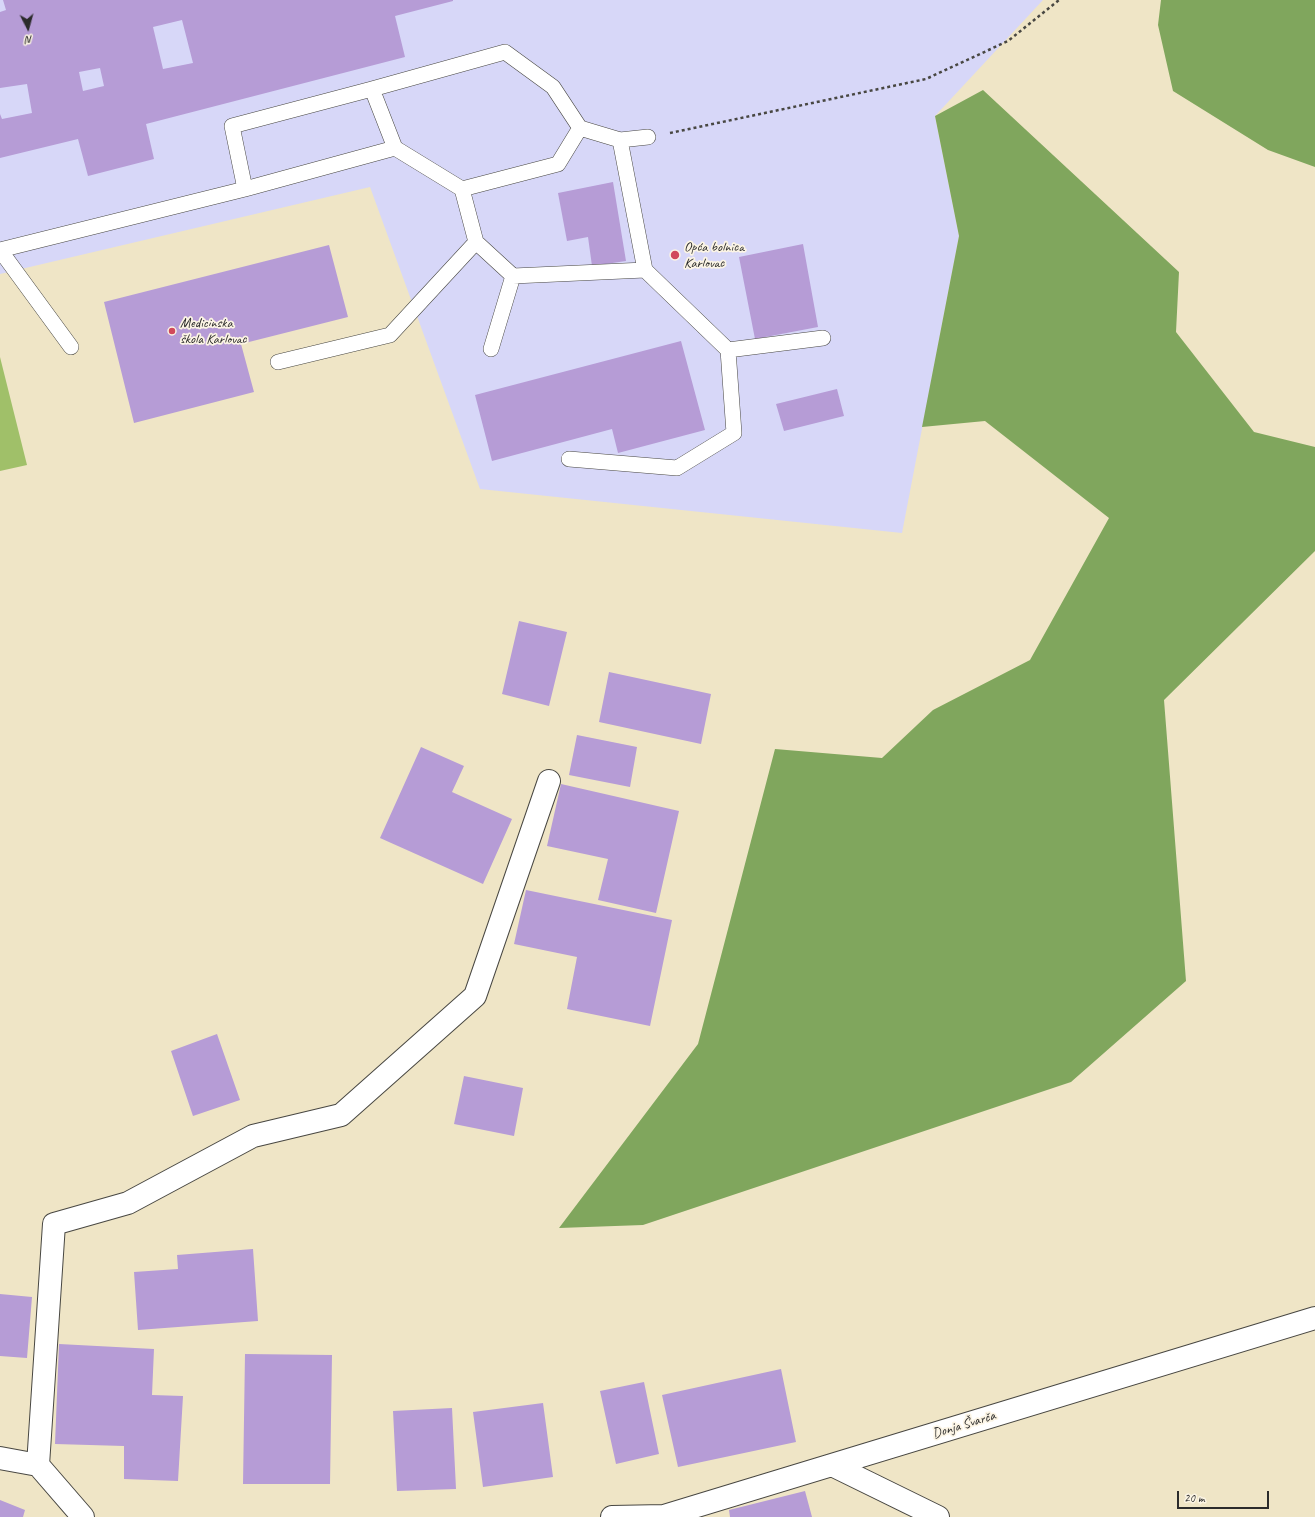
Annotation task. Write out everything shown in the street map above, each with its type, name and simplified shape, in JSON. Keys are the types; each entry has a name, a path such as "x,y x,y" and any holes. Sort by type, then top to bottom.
{"street":[{"path":"38,1465 54,1224 128,1203 253,1136 341,1115 470,1001 475,996 549,781"},
{"name":"Donja Švarča","path":"612,1517 664,1516 1315,1318"},
{"path":"0,1458 38,1465 83,1517"},
{"path":"832,1465 938,1517"}],"lane":[{"path":"245,189 232,126 505,52 553,87 580,128 620,140 648,137"},
{"path":"372,89 395,148 462,189 476,242 513,276 645,270"},
{"path":"462,189 558,164 580,128"},
{"path":"569,459 677,468 734,433 728,350 645,270 620,140"},
{"path":"71,347 0,250 245,189 395,148"},
{"path":"278,362 390,335 476,242"},
{"path":"491,349 513,276"},
{"path":"728,350 823,338"}],"path":[{"path":"648,137 926,79 1008,41 1059,0"}],"shaded area":[{"name":"Opća bolnica Karlovac","path":"0,0 1043,0 935,116 959,236 902,533 480,489 370,187 0,274"}],"green space":[{"path":"1161,0 1315,0 1315,167 1268,150 1173,91 1158,25"},
{"path":"983,90 1179,272 1176,332 1254,432 1315,447 1315,551 1164,700 1186,981 1071,1082 643,1225 559,1228 698,1044 775,749 882,758 933,710 1030,660 1109,518 985,421 922,427 959,236 935,116"},
{"path":"0,357 27,465 0,471"}],"building":[{"path":"3,0 453,0 395,16 405,57 146,124 154,159 88,176 78,139 0,158 0,114 2,119 32,113 27,84 0,88 0,12 6,10","holes":["182,20 193,63 163,69 153,27","100,68 104,86 83,91 79,72"]},
{"path":"613,182 626,261 592,266 588,237 567,241 558,193"},
{"path":"803,244 818,327 755,339 739,257"},
{"path":"329,245 348,317 241,344 254,392 134,423 104,302"},
{"path":"681,341 705,430 618,453 612,429 492,461 475,395"},
{"path":"837,389 844,416 784,431 776,404"},
{"path":"519,621 567,632 549,706 502,694"},
{"path":"609,672 711,694 701,744 599,722"},
{"path":"577,735 637,747 630,787 569,775"},
{"path":"421,747 464,766 452,792 512,819 483,884 380,838"},
{"path":"561,784 679,811 656,913 598,900 608,859 547,846"},
{"path":"526,890 672,920 650,1026 567,1009 577,957 514,944"},
{"path":"217,1034 240,1100 193,1116 171,1051"},
{"path":"464,1076 523,1088 514,1136 454,1124"},
{"path":"253,1249 258,1321 138,1330 134,1272 178,1269 177,1255"},
{"path":"0,1294 32,1297 27,1358 0,1356"},
{"path":"59,1344 154,1349 152,1395 183,1396 178,1481 124,1479 124,1446 55,1444"},
{"path":"245,1354 332,1355 330,1484 243,1484"},
{"path":"781,1369 796,1442 678,1467 662,1395"},
{"path":"644,1382 659,1454 616,1464 600,1391"},
{"path":"543,1403 553,1477 483,1487 473,1412"},
{"path":"452,1408 456,1489 397,1491 393,1411"},
{"path":"805,1491 812,1517 730,1517 729,1510"},
{"path":"0,1500 25,1510 23,1517 0,1517"}],"place":[{"name":"Opća bolnica Karlovac","path":"675,255"},
{"name":"Medicinska škola Karlovac","path":"172,331"}]}
